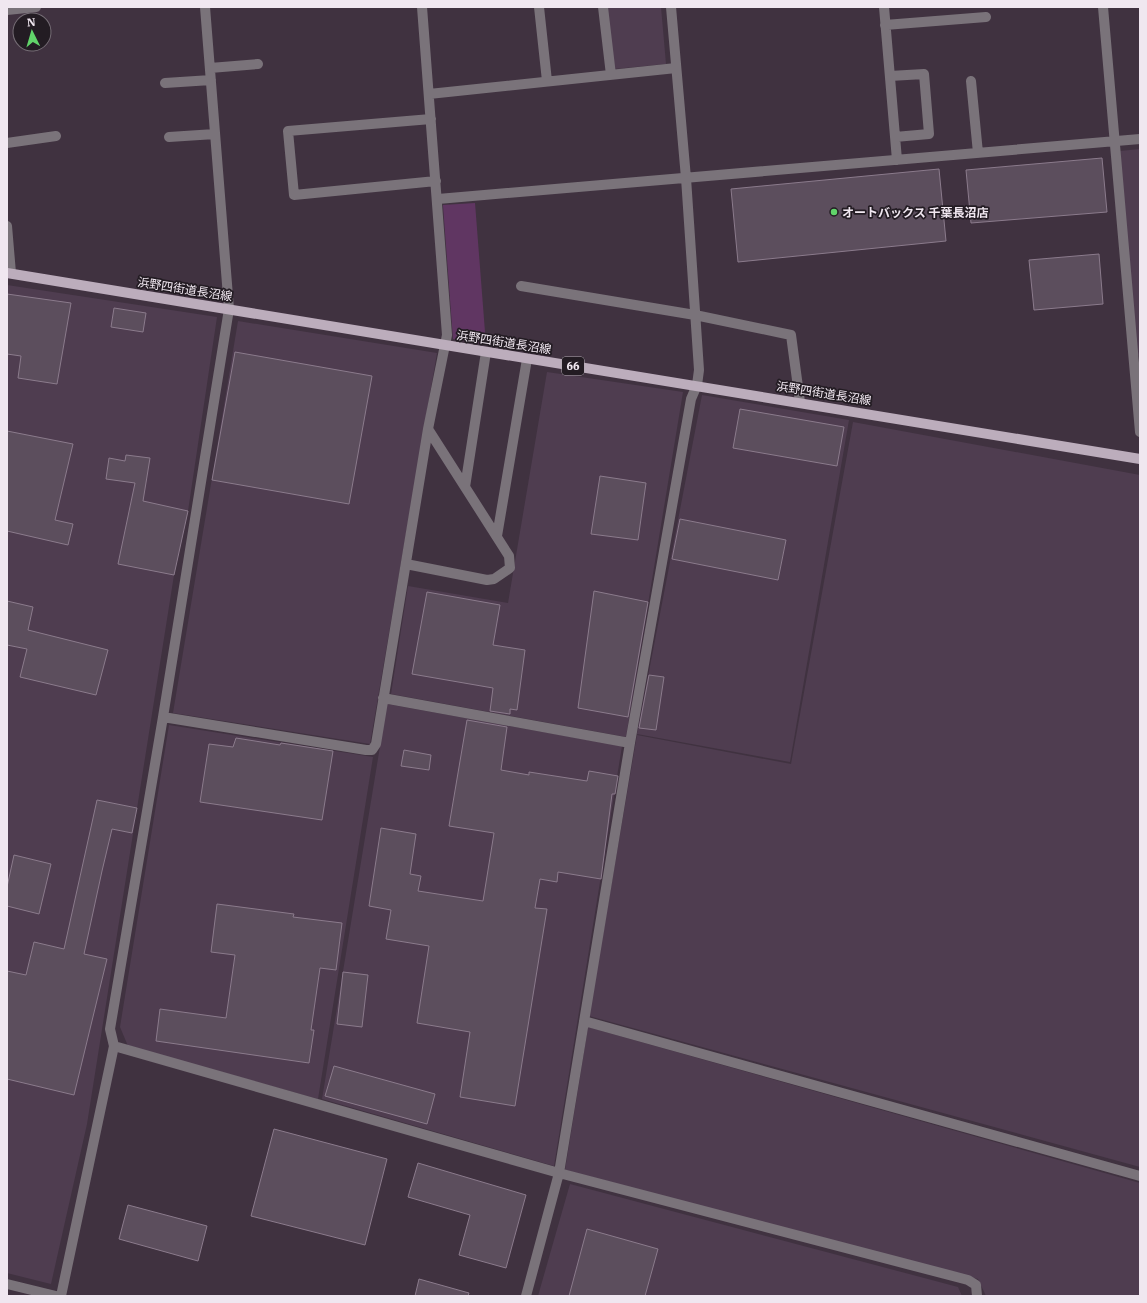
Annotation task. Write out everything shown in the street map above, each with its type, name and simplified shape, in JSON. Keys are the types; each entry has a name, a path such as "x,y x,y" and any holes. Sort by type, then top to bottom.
{"main road":[{"name":"浜野四街道長沼線","path":"9,273 1140,459"}],"street":[{"path":"7,10 36,7"},
{"path":"61,1296 114,1046 110,1029 163,717 229,309 205,7"},
{"path":"163,717 366,750 372,750 376,744 428,429 447,335 438,199 422,7"},
{"path":"539,7 547,81"},
{"path":"603,7 611,74"},
{"path":"526,1296 559,1173 630,742 691,399 699,370 686,178 671,7"},
{"path":"884,7 897,160"},
{"path":"1103,7 1140,432"},
{"path":"885,26 986,17"},
{"path":"210,68 258,64"},
{"path":"429,94 676,68"},
{"path":"890,76 924,74 930,134 895,137"},
{"path":"165,83 211,80"},
{"path":"971,81 978,153"},
{"path":"431,119 288,131 294,195 436,181"},
{"path":"169,137 215,134"},
{"path":"7,143 56,136"},
{"path":"438,199 1140,139"},
{"path":"7,226 9,273"},
{"path":"521,286 695,315 791,335 800,402"},
{"path":"465,487 486,352"},
{"path":"497,536 527,359"},
{"path":"406,564 487,580 494,579 510,568 511,562 497,536 428,429"},
{"path":"383,698 630,742"},
{"path":"584,1021 1140,1176"},
{"path":"114,1046 559,1173 968,1280 976,1285 977,1296"},
{"path":"7,1284 56,1296"}],"shaded area":[{"path":"607,7 661,7 666,64 614,69"},
{"path":"1140,149 1140,356 1137,355 1120,151"},
{"path":"475,203 486,345 453,339 443,205"},
{"path":"7,285 217,317 188,511 174,575 87,1124 51,1284 7,1273"},
{"path":"238,321 437,353 370,744 173,713"},
{"path":"547,372 683,392 626,737 391,694 408,586 508,603"},
{"path":"702,395 849,420 790,762 637,734"},
{"path":"853,422 1140,475 1140,1167 589,1016 637,735 791,764"},
{"path":"387,704 622,746 554,1166 322,1099"},
{"path":"169,725 373,757 318,1099 128,1046 120,1027"},
{"path":"588,1027 1140,1183 1140,1296 986,1296 978,1279 565,1170"},
{"path":"570,1184 958,1287 962,1296 538,1296"}],"building":[{"path":"1102,158 1107,212 971,223 966,170"},
{"path":"939,169 946,241 738,262 731,189"},
{"path":"1099,254 1103,304 1034,310 1029,260"},
{"path":"7,294 71,303 57,384 18,378 21,356 7,354"},
{"path":"114,308 146,313 143,332 111,327"},
{"path":"235,352 372,376 349,504 212,480"},
{"path":"740,409 844,427 837,466 733,448"},
{"path":"7,431 73,444 55,520 73,524 68,545 7,531"},
{"path":"126,455 150,458 143,501 188,511 174,575 118,564 135,483 106,479 109,458 125,461"},
{"path":"600,476 646,483 638,540 591,534"},
{"path":"680,519 786,540 778,580 672,559"},
{"path":"594,591 648,602 628,717 578,708"},
{"path":"427,592 500,605 493,645 525,650 517,710 510,709 510,714 490,711 493,688 412,674"},
{"path":"7,601 33,607 28,630 108,650 96,695 20,677 27,649 7,645"},
{"path":"649,675 664,677 656,730 639,728"},
{"path":"467,720 507,727 501,770 529,775 529,772 587,781 589,771 618,776 615,794 612,794 601,879 558,872 557,882 540,879 535,908 547,909 515,1106 460,1097 470,1032 417,1023 429,946 386,939 391,910 369,906 381,828 416,834 410,874 421,876 418,891 483,901 494,833 449,826"},
{"path":"236,738 333,751 322,820 200,802 209,744 233,747"},
{"path":"404,750 431,755 429,770 401,766"},
{"path":"97,800 137,808 132,833 112,829 102,871 84,954 107,959 74,1095 7,1079 7,971 26,975 34,942 64,949"},
{"path":"14,855 51,864 39,914 7,906 7,887"},
{"path":"217,904 294,914 293,917 342,923 336,970 320,968 311,1030 314,1030 309,1063 156,1041 160,1009 226,1018 235,955 211,952"},
{"path":"343,972 368,975 362,1027 337,1024"},
{"path":"334,1066 435,1094 427,1124 325,1096"},
{"path":"274,1129 387,1159 365,1245 251,1216"},
{"path":"418,1163 526,1195 506,1268 459,1255 470,1215 408,1197"},
{"path":"128,1205 207,1226 198,1261 119,1239"},
{"path":"587,1229 658,1249 645,1296 569,1296"},
{"path":"419,1279 469,1293 468,1296 415,1296"}],"place":[{"name":"オートバックス 千葉長沼店","path":"834,212"}]}
